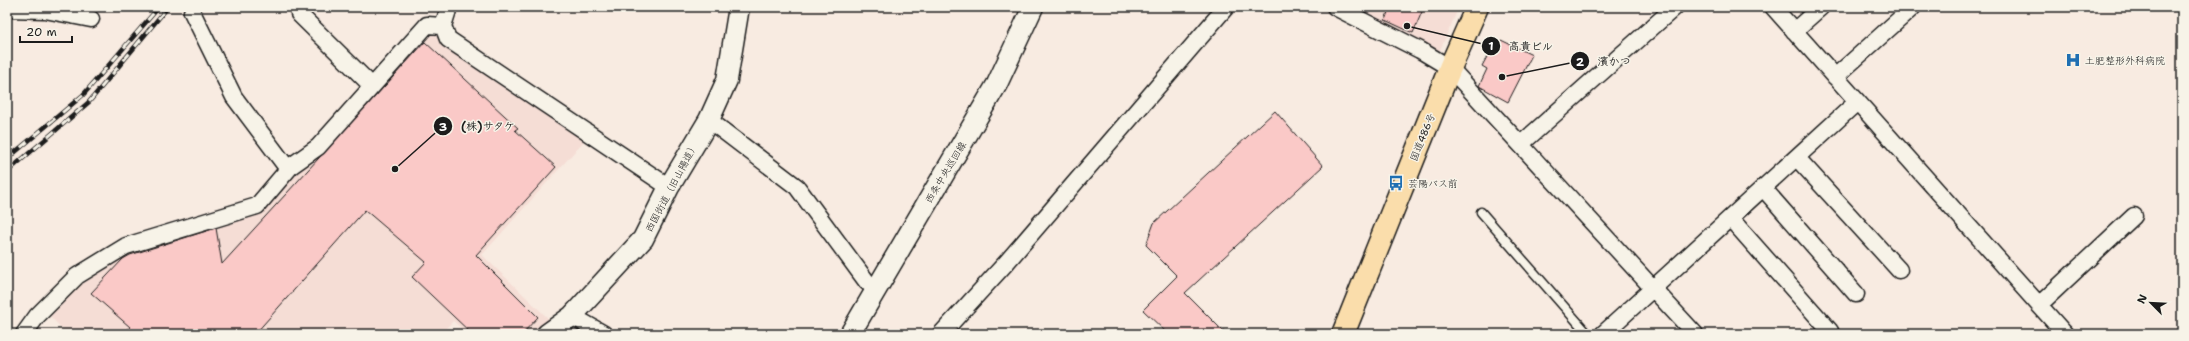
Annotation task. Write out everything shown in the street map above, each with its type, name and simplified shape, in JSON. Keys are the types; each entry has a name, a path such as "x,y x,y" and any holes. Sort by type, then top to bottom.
{"highway":[{"name":"国道486号","path":"1343,334 1450,68 1477,7"}],"street":[{"path":"449,7 443,26 448,39 669,188"},
{"name":"西国街道（旧山陽道）","path":"547,334 572,316 643,240 669,188 709,120 727,80 740,7"},
{"name":"西条中央巡回線","path":"850,334 997,84 1033,7"},
{"path":"941,334 1011,257 1226,7"},
{"path":"1335,7 1420,50 1450,68 1695,334"},
{"path":"1521,144 1675,7"},
{"path":"1772,7 2065,334"},
{"path":"1794,31 1821,7"},
{"path":"1835,77 1913,7"},
{"path":"7,8 45,10 91,20"},
{"path":"192,12 234,97 288,169"},
{"path":"299,14 371,85"},
{"path":"24,334 37,316 77,276 126,246 257,206 288,169 318,146 371,85 427,25 443,26"},
{"path":"1603,334 1731,219 1857,102"},
{"path":"709,120 797,187 867,282 876,289"},
{"path":"1797,158 1899,270"},
{"path":"1764,188 1856,294"},
{"path":"2039,305 2134,216"},
{"path":"1731,219 1830,331"},
{"path":"572,316 604,334"}],"lane":[{"path":"1481,212 1588,334"}],"shaded area":[{"path":"1345,7 1459,7 1438,55"},
{"path":"433,32 585,140 482,255 552,322 539,334 468,334 453,321 440,334 62,334 64,331 50,316 87,277 129,248 259,213 294,171 328,148"}],"building":[{"path":"1390,7 1424,7 1413,33 1385,20"},
{"path":"1501,40 1532,55 1508,102 1479,86 1487,69 1482,66 1489,53 1494,56"},
{"path":"425,42 518,128 515,130 556,167 476,255 538,317 522,334 472,334 412,277 426,262 365,210 255,334 123,334 130,327 91,293 123,259 130,255 216,228 222,264"},
{"path":"1275,111 1323,166 1185,293 1226,334 1168,334 1143,310 1177,276 1146,245 1154,223"}],"railway":[{"path":"7,159 83,95 159,7"},
{"path":"7,172 89,102 168,7"}],"place":[{"name":"高貴ビル","path":"1407,26"},
{"name":"土肥整形外科病院","path":"2073,60"},
{"name":"濱かつ","path":"1502,77"},
{"name":"(株)サタケ","path":"395,169"},
{"name":"芸陽バス前","path":"1396,183"}]}
